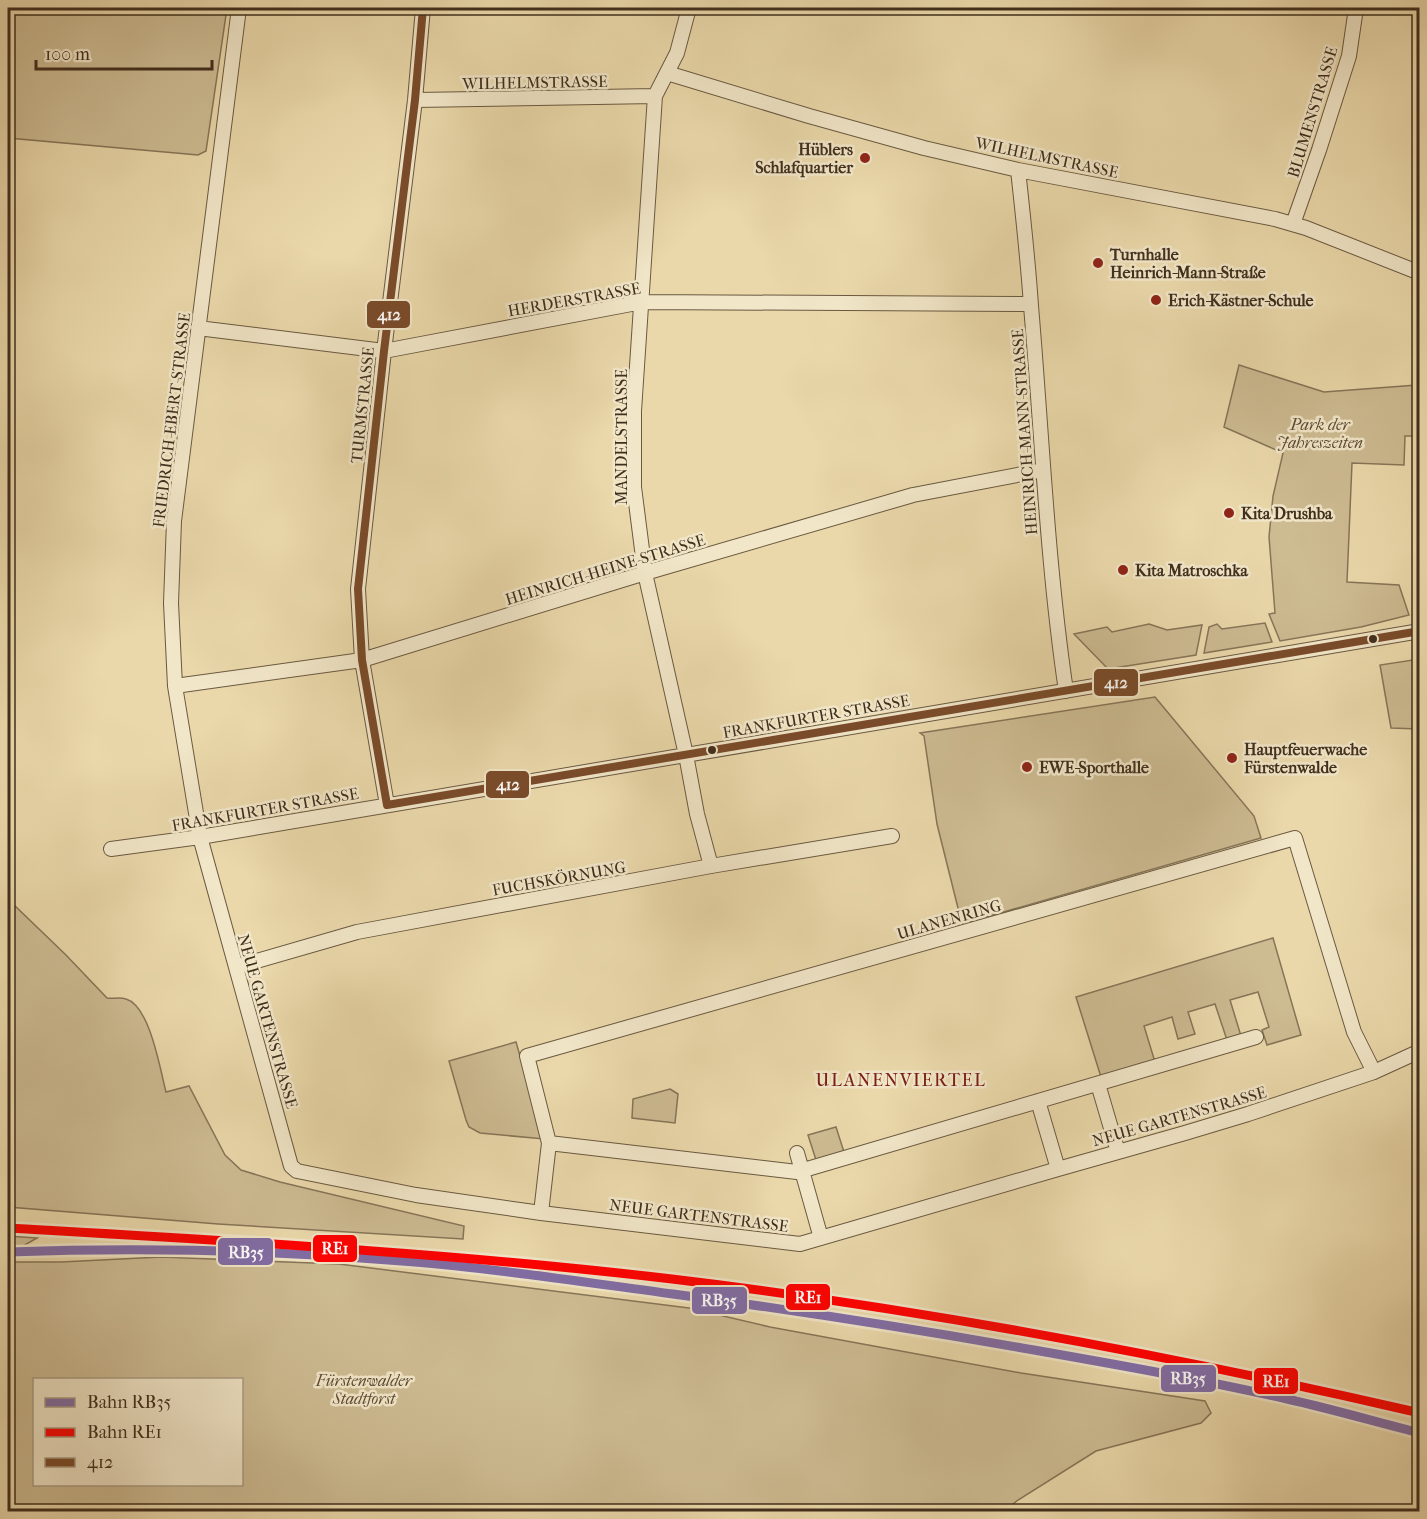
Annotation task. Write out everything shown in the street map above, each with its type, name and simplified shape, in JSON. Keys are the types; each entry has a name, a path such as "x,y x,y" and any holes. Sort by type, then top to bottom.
{"street":[{"name":"FRIEDRICH-EBERT-STRASSE","path":"200,837 175,686 171,603 174,521 239,8"},
{"name":"TURMSTRASSE","path":"387,805 362,660 358,589 415,100 423,8"},
{"name":"MANDELSTRASSE","path":"689,8 676,53 655,96 634,411 634,487 645,573 697,814 711,866"},
{"name":"BLUMENSTRASSE","path":"1293,224 1349,56 1356,8"},
{"name":"WILHELMSTRASSE","path":"667,73 917,146 1018,170 1275,219 1419,273"},
{"name":"WILHELMSTRASSE","path":"415,100 655,96"},
{"name":"HEINRICH-MANN-STRASSE","path":"1018,170 1057,629 1066,691"},
{"name":"HERDERSTRASSE","path":"198,328 384,351 642,302 1031,304"},
{"name":"HEINRICH-HEINE-STRASSE","path":"175,686 362,660 645,573 913,495 1043,470"},
{"name":"FRANKFURTER STRASSE","path":"111,849 200,837 1419,631"},
{"name":"FUCHSKÖRNUNG","path":"236,967 351,933 711,866 892,836"},
{"name":"NEUE GARTENSTRASSE","path":"200,837 291,1166 297,1171 416,1195 541,1213 800,1244 1238,1117 1374,1072 1419,1051"},
{"name":"ULANENRING","path":"541,1213 549,1143 527,1056 1295,838 1354,1032 1374,1072"},
{"path":"549,1143 796,1172 1256,1037"},
{"path":"1098,1084 1118,1152"},
{"path":"1038,1101 1058,1168"},
{"path":"797,1154 821,1238"}],"green space":[{"path":"8,8 227,8 206,151 198,155 8,138"},
{"name":"Park der Jahreszeiten","path":"1239,365 1324,392 1417,385 1419,378 1419,436 1405,436 1404,465 1352,463 1347,582 1399,585 1409,615 1361,627 1280,641 1269,614 1275,613 1269,537 1273,496 1283,453 1224,427"},
{"path":"1265,623 1272,642 1204,653 1209,627 1217,624 1222,629"},
{"path":"1149,624 1167,630 1202,625 1196,655 1108,669 1074,634 1107,627 1112,632"},
{"path":"1419,659 1419,729 1391,728 1380,665"},
{"path":"1155,697 1254,816 1261,838 962,924 937,824 924,736 920,733"},
{"path":"8,904 13,904 107,998 124,998 142,1013 153,1040 166,1092 189,1086 225,1155 241,1170 280,1182 464,1226 463,1239 218,1224 8,1207"},
{"path":"1273,938 1301,1035 1267,1045 1262,1030 1269,1027 1258,992 1230,1000 1241,1036 1227,1040 1215,1004 1188,1012 1195,1034 1178,1039 1172,1017 1144,1026 1155,1062 1101,1077 1076,997"},
{"path":"516,1042 544,1139 480,1133 469,1127 466,1120 449,1061"},
{"path":"670,1089 678,1094 675,1123 632,1118 633,1099"},
{"path":"836,1127 844,1152 816,1160 808,1135"},
{"path":"8,1236 37,1238 23,1246 8,1247"},
{"name":"Fürstenwalder Stadtforst","path":"161,1257 339,1264 689,1308 770,1327 1021,1373 1205,1401 1211,1413 1201,1423 1096,1451 1004,1511 8,1511 8,1262"}],"rail line":[{"name":"RE1","path":"8,1228 424,1255 589,1270 766,1291 954,1320 1141,1353 1420,1413"},
{"name":"RB35","path":"8,1252 107,1250 255,1252 470,1267 809,1313 1066,1356 1256,1392 1420,1433"}],"transit line":[{"name":"412","path":"423,8 415,100 358,589 362,660 387,805 1420,631"}],"place":[{"name":"Hüblers Schlafquartier","path":"865,158"},
{"name":"Turnhalle Heinrich-Mann-Straße","path":"1098,263"},
{"name":"Erich-Kästner-Schule","path":"1156,300"},
{"name":"Kita Drushba","path":"1229,513"},
{"name":"Kita Matroschka","path":"1123,570"},
{"name":"Hauptfeuerwache Fürstenwalde","path":"1232,758"},
{"name":"EWE-Sporthalle","path":"1027,767"}],"district":[{"name":"ULANENVIERTEL","path":"901,1080"}]}
